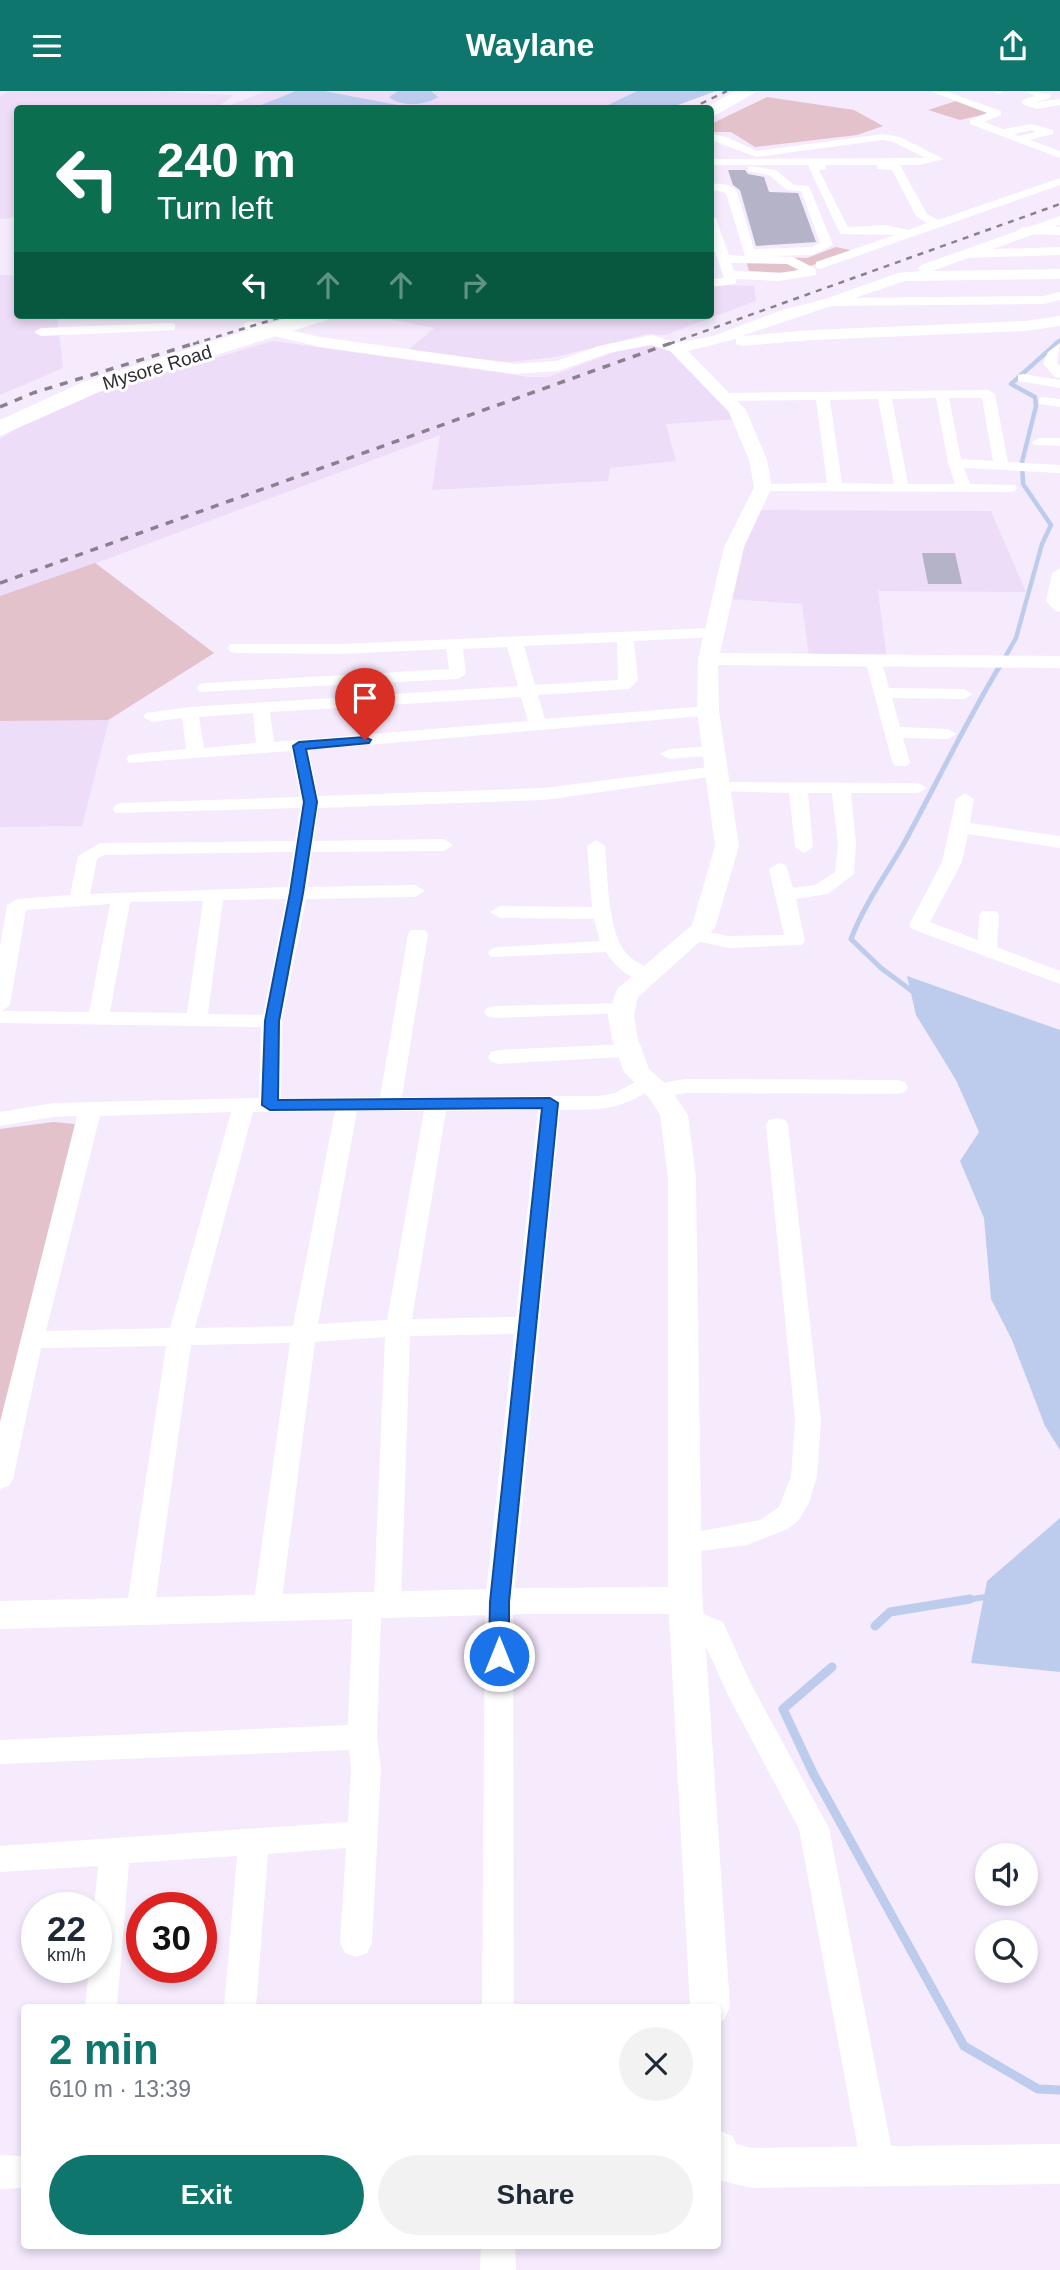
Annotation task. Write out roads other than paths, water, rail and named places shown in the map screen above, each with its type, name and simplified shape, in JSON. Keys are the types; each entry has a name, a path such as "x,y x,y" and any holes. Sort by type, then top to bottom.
{"highway":[{"path":"701,105 729,91"},
{"path":"714,109 749,91"},
{"name":"Mysore Road","path":"0,407 64,379 297,319"},
{"name":"Mysore Road","path":"0,429 91,387 269,324"}],"street":[{"path":"934,91 997,113 974,122 1060,155"},
{"path":"1030,91 1060,95"},
{"path":"1047,94 1026,102 1037,106 1060,102"},
{"path":"1047,94 1060,102"},
{"path":"1002,133 1032,127 1049,132 1019,139"},
{"path":"714,137 726,138 753,153 891,138 938,159 919,162 714,162"},
{"path":"1048,150 1060,147"},
{"path":"908,234 885,229 844,231 812,167 896,167 922,216 937,224"},
{"path":"714,169 763,169 772,171 792,188 805,188 827,245 813,251 787,254 749,253 731,191 725,187 714,201"},
{"path":"820,265 1060,181"},
{"path":"714,207 730,275 730,281 714,283"},
{"path":"676,348 717,340 831,302 1060,220"},
{"path":"1023,232 1060,231"},
{"path":"966,254 1060,251"},
{"path":"725,259 789,260 812,272 785,277 730,275"},
{"path":"903,276 1060,274"},
{"path":"831,302 1044,300 1060,296"},
{"path":"723,343 794,316 799,311"},
{"path":"269,324 320,342 515,369 558,366 637,341 662,342 676,348 690,349 723,343 813,335 1025,326 1060,321"},
{"path":"41,332 170,327"},
{"path":"1060,347 1050,364 1060,374"},
{"path":"676,348 737,410 758,460 763,487 734,547 710,646 708,711 727,846 703,927 626,994 623,1009 625,1039 638,1072 653,1086 674,1115 682,1178 686,1609 710,2004"},
{"path":"1023,378 1060,384"},
{"path":"936,394 942,396 955,463 964,489"},
{"path":"727,397 988,394 1014,465"},
{"path":"822,395 835,488"},
{"path":"884,395 902,489"},
{"path":"1044,401 1060,403"},
{"path":"1039,442 1060,442"},
{"path":"955,463 1060,469"},
{"path":"763,487 1010,488"},
{"path":"1060,573 1054,601 1060,607"},
{"path":"135,759 299,746 361,721 526,692 623,685 629,680 625,637"},
{"path":"236,648 329,650 625,637 873,660 1060,662"},
{"path":"514,642 526,692 538,726"},
{"path":"206,688 458,674 454,644"},
{"path":"873,660 901,762"},
{"path":"882,694 964,694"},
{"path":"152,717 261,708 361,721 538,726 708,711"},
{"path":"261,708 266,749"},
{"path":"190,712 196,754"},
{"path":"893,732 948,734"},
{"path":"270,1105 272,1021 297,893 310,802 299,746"},
{"path":"669,754 717,770 798,788 918,788"},
{"path":"122,809 544,794 717,770"},
{"path":"798,788 804,847"},
{"path":"785,895 821,890 844,874 848,844 841,789"},
{"path":"965,799 952,862 919,925 1060,978"},
{"path":"960,827 1060,842"},
{"path":"79,901 88,856 100,849 444,845"},
{"path":"596,846 603,913 613,946 619,958 646,976"},
{"path":"694,935 728,942 796,940 779,869"},
{"path":"0,1005 9,905 121,897 415,891"},
{"path":"197,1018 214,894"},
{"path":"99,1017 121,897"},
{"path":"500,912 603,913"},
{"path":"987,950 989,915"},
{"path":"390,1104 418,934"},
{"path":"498,953 613,946"},
{"path":"494,1012 623,1009"},
{"path":"0,1017 272,1021"},
{"path":"499,1057 630,1051"},
{"path":"0,1119 53,1110 244,1105 599,1103 621,1099 653,1086 897,1087"},
{"path":"498,2004 499,1602 550,1103"},
{"path":"267,1607 304,1334 346,1104"},
{"path":"356,1943 366,1768 362,1737 377,1605 398,1328 436,1104"},
{"path":"140,1611 180,1336 244,1105"},
{"path":"0,1479 31,1341 90,1110"},
{"path":"684,1543 760,1530 779,1523 789,1512 802,1484 808,1451 808,1421 777,1125"},
{"path":"31,1341 527,1325"},
{"path":"0,1615 499,1602 686,1609 713,1630 738,1687 814,1828 878,2166"},
{"path":"0,1752 362,1737"},
{"path":"0,1859 362,1834"},
{"path":"240,2004 254,1840"},
{"path":"101,2004 115,1851"},
{"path":"721,2158 752,2168 1060,2164"},
{"path":"0,2172 21,2172"},
{"path":"498,2249 498,2270"}],"water":[{"path":"296,91 324,91 397,105 261,105"},
{"path":"398,91 431,91 438,97 427,102 406,104 389,97"},
{"path":"637,91 716,91 678,105 608,105"},
{"path":"907,976 1060,1030 1060,1450 1045,1426 1012,1340 991,1299 984,1218 960,1161 979,1132 956,1080 916,1015"},
{"path":"1060,1518 1060,1672 971,1663 987,1581"}],"waterway":[{"path":"1000,666 1016,638 1042,544 1051,525 1023,484 1022,462 1036,406 1035,397 1011,384 1058,342"},
{"path":"916,994 881,968 851,939 868,902 903,845 1001,664"},
{"path":"959,1601 992,1596"},
{"path":"875,1626 890,1612 970,1599"},
{"path":"832,1667 783,1709 813,1773 964,2046 1038,2089 1060,2090"}],"railway":[{"path":"698,105 727,91"},
{"path":"669,344 1060,204"},
{"path":"193,344 275,319"},
{"path":"0,407 33,393 199,342"},
{"path":"0,583 674,342"}]}
